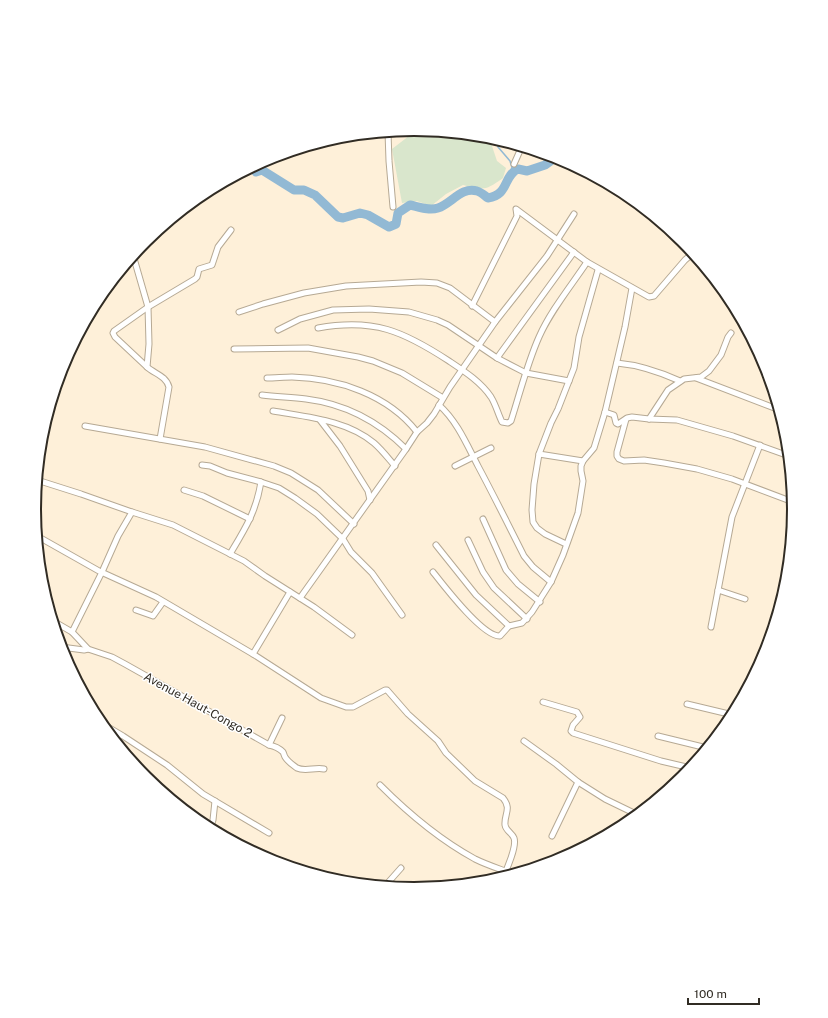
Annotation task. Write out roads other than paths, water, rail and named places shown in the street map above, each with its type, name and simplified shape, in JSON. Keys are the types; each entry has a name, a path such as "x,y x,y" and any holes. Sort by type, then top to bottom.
{"street":[{"path":"389,137 389,161 393,206"},
{"path":"514,164 520,152"},
{"path":"472,306 517,216 516,209 598,270 644,296 654,296 689,257"},
{"path":"300,598 395,466 416,432 427,423 495,322 558,240 574,214"},
{"path":"160,439 169,387 167,381 147,367 115,337 114,333 116,329 148,307 195,279 199,269 212,265 218,247 231,230"},
{"path":"497,358 574,252"},
{"path":"135,262 148,307 149,344 147,367"},
{"path":"318,328 353,324 384,328 419,342 462,370 486,390 499,413 502,422 505,424 511,421 526,373 543,330 587,262"},
{"path":"566,544 545,534 537,528 533,522 532,510 538,454 574,368 579,337 598,270"},
{"path":"239,312 304,293 346,286 406,282 437,283 450,288 495,322"},
{"path":"433,572 445,588 468,613 492,635 500,636 509,626 522,623 540,602 551,582 578,513 583,481 581,471 583,461 594,448 605,412 632,288"},
{"path":"278,330 300,319 333,310 409,312 437,320 448,325 497,358 526,373 539,377 569,381"},
{"path":"649,419 657,409 668,390 684,379 701,377 709,371 725,349 728,337 731,333"},
{"path":"234,350 308,348 365,359 402,373 443,398"},
{"path":"617,362 634,365 680,381"},
{"path":"267,378 306,378 325,381 362,391 388,405 408,421 416,432"},
{"path":"695,378 773,407"},
{"path":"262,395 306,399 352,411 372,420 406,449"},
{"path":"439,405 446,411 453,421 474,457 524,556 533,567 551,582"},
{"path":"273,411 320,420 351,429 366,437 395,466"},
{"path":"605,412 614,415 617,424 620,424 626,419 632,417 677,420 701,426 783,454"},
{"path":"626,419 617,452 619,459 624,461 644,460 697,470 744,483 787,500"},
{"path":"320,420 343,451 368,491 370,500"},
{"path":"85,426 206,447 291,472 318,490 354,524"},
{"path":"711,627 732,517 760,445"},
{"path":"455,466 491,448"},
{"path":"538,454 583,461"},
{"path":"202,465 210,466 226,473 279,488 317,514 343,539 351,552 372,573 402,615"},
{"path":"42,482 173,525 252,565 352,635"},
{"path":"230,554 250,519 257,500 260,482"},
{"path":"184,490 203,496 250,519"},
{"path":"72,632 118,536 132,512"},
{"path":"484,519 506,570 518,584 540,602"},
{"path":"42,539 102,572 130,584 163,602 253,654 321,698 346,707 357,706 387,690 408,714 438,741 446,753 475,780 502,798 505,802 507,814 505,826 514,837 515,845 506,870"},
{"path":"468,540 483,572 494,588 527,619"},
{"path":"436,544 476,595 509,626"},
{"path":"718,590 745,600"},
{"path":"253,654 290,592"},
{"path":"136,610 153,616 163,602"},
{"name":"Avenue Haut-Congo 2","path":"60,625 72,632 88,649 112,657 275,747 283,752 286,759 298,769 324,769"},
{"path":"68,648 84,650 88,649"},
{"path":"543,702 577,712 579,714 580,717 573,725 571,731 573,733 661,761 684,766"},
{"path":"687,704 726,713"},
{"path":"269,745 282,718"},
{"path":"115,732 155,757 203,794 269,833"},
{"path":"658,736 701,746"},
{"path":"524,741 578,782 605,799 631,812"},
{"path":"552,836 578,782"},
{"path":"380,785 401,805 449,843 491,867 505,871"},
{"path":"212,822 215,801"},
{"path":"389,881 401,868"}],"waterway":[{"path":"498,146 510,161 513,171"},
{"path":"255,171 262,170 294,190 304,190 315,195 338,217 343,218 360,213 368,215 389,227 396,224 398,213 410,205 435,209 443,206 461,193 472,190 481,193 488,198 495,196 503,189 513,172 518,169 527,171 545,165 550,162"}]}
